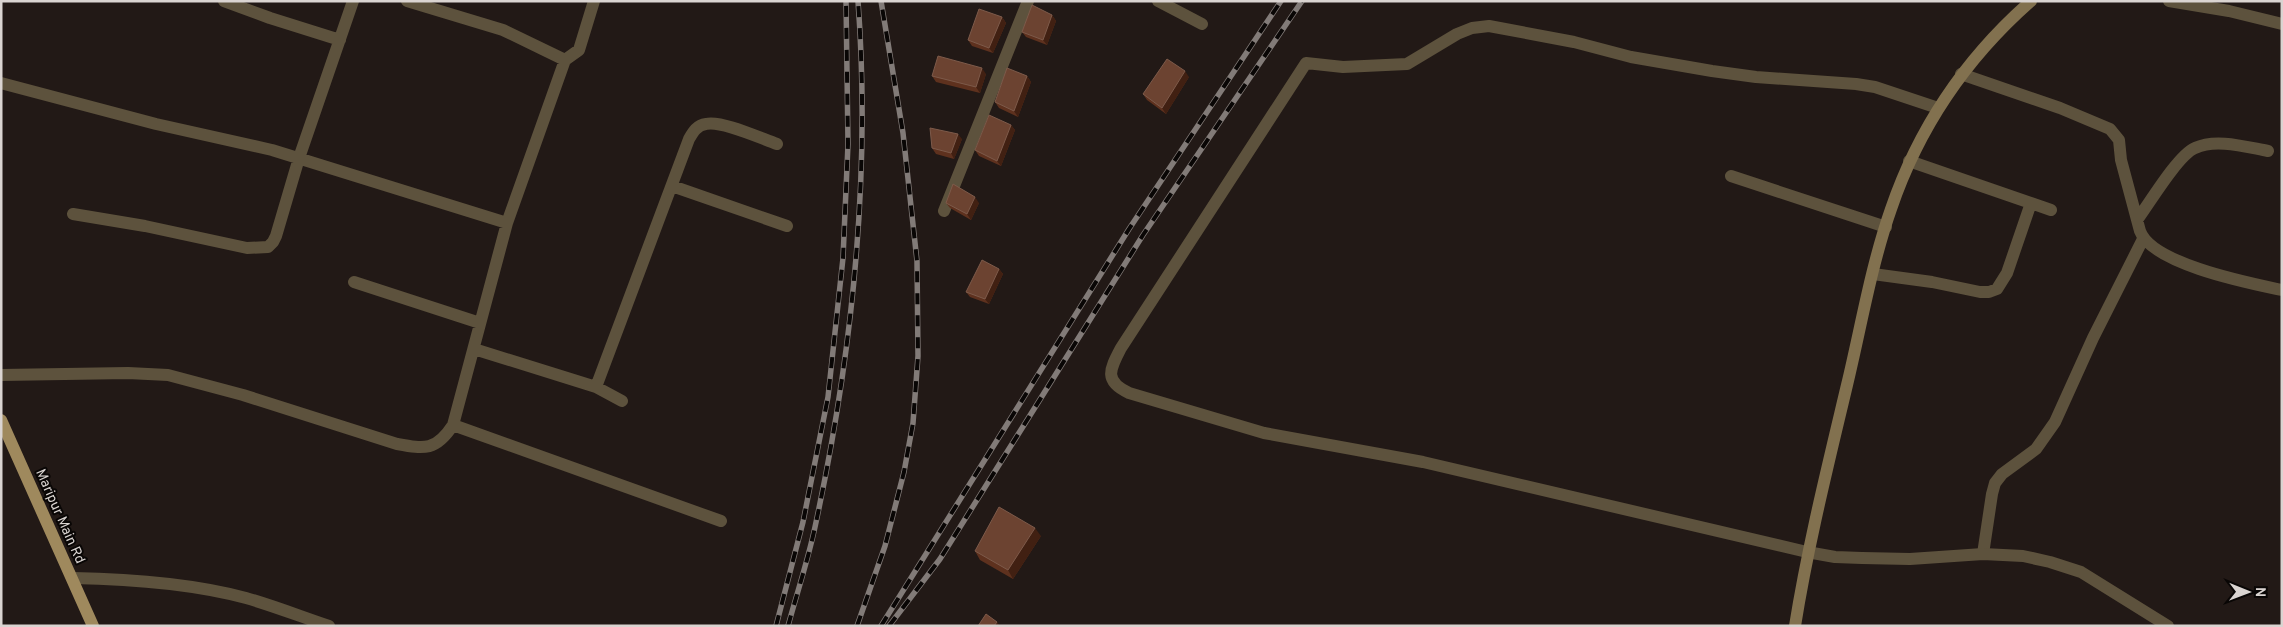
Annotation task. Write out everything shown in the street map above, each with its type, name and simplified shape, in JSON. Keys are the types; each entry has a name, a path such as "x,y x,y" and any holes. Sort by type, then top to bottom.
{"main road":[{"path":"1795,626 1807,552 1873,274 1886,227 1909,161 1938,108 1961,74 1991,38 2031,1"},
{"name":"Maripur Main Rd","path":"1,420 93,626"}],"street":[{"path":"224,1 340,40"},
{"path":"73,214 145,226 247,248 259,249 268,247 276,236 299,158 353,1"},
{"path":"407,1 503,30 566,60"},
{"path":"1,375 128,373 168,375 199,382 397,444 415,448 437,444 453,425 507,223 566,60 579,50 594,1"},
{"path":"944,211 1028,1"},
{"path":"1158,1 1202,24"},
{"path":"2170,1 2230,11 2282,24"},
{"path":"1938,108 1875,87 1766,78 1712,71 1649,60 1574,42 1489,26 1472,28 1457,34 1407,64 1343,67 1306,63 1121,348 1112,366 1110,375 1113,383 1124,390 1256,430 1430,464 1807,552 1835,557 1910,559 1983,554 2023,556 2050,562 2081,572 2168,626"},
{"path":"1961,74 2060,108 2110,129 2119,140 2121,160 2143,239 2165,254 2192,266 2282,290"},
{"path":"1,83 156,124 229,139 299,158 507,223"},
{"path":"596,387 689,138 696,128 706,123 719,124 777,144"},
{"path":"2137,220 2172,170 2183,157 2195,148 2213,144 2235,145 2268,151"},
{"path":"1909,161 2051,210"},
{"path":"1731,176 1886,227"},
{"path":"672,186 787,226"},
{"path":"1873,274 1932,282 1980,292 1989,292 1997,289 2007,273 2031,203"},
{"path":"1983,554 1995,483 2002,474 2036,449 2055,422 2093,338 2143,239"},
{"path":"354,282 480,323"},
{"path":"474,349 596,387 622,401"},
{"path":"453,425 721,521"},
{"path":"72,578 119,579 204,589 246,598 329,626"}],"building":[{"path":"1032,5 1052,15 1043,40 1022,32"},
{"path":"979,9 1002,17 989,48 968,40"},
{"path":"938,56 982,68 976,87 932,76"},
{"path":"1167,59 1185,71 1162,108 1143,94"},
{"path":"1007,68 1027,76 1014,111 995,102"},
{"path":"989,115 1011,125 997,161 975,150"},
{"path":"930,128 958,134 951,153 932,148"},
{"path":"953,184 975,197 967,214 946,203"},
{"path":"982,260 999,269 985,299 966,292"},
{"path":"999,507 1035,528 1008,570 975,551"},
{"path":"986,614 997,622 994,626 978,626"}],"railway":[{"path":"776,626 803,522 828,397 843,258 848,144 846,1"},
{"path":"788,626 815,527 828,462 848,332 860,199 862,133 858,1"},
{"path":"857,626 885,546 904,472 913,423 918,356 917,261 903,133 881,1"},
{"path":"881,626 1129,229 1281,1"},
{"path":"889,626 940,559 1143,235 1302,1"}]}
